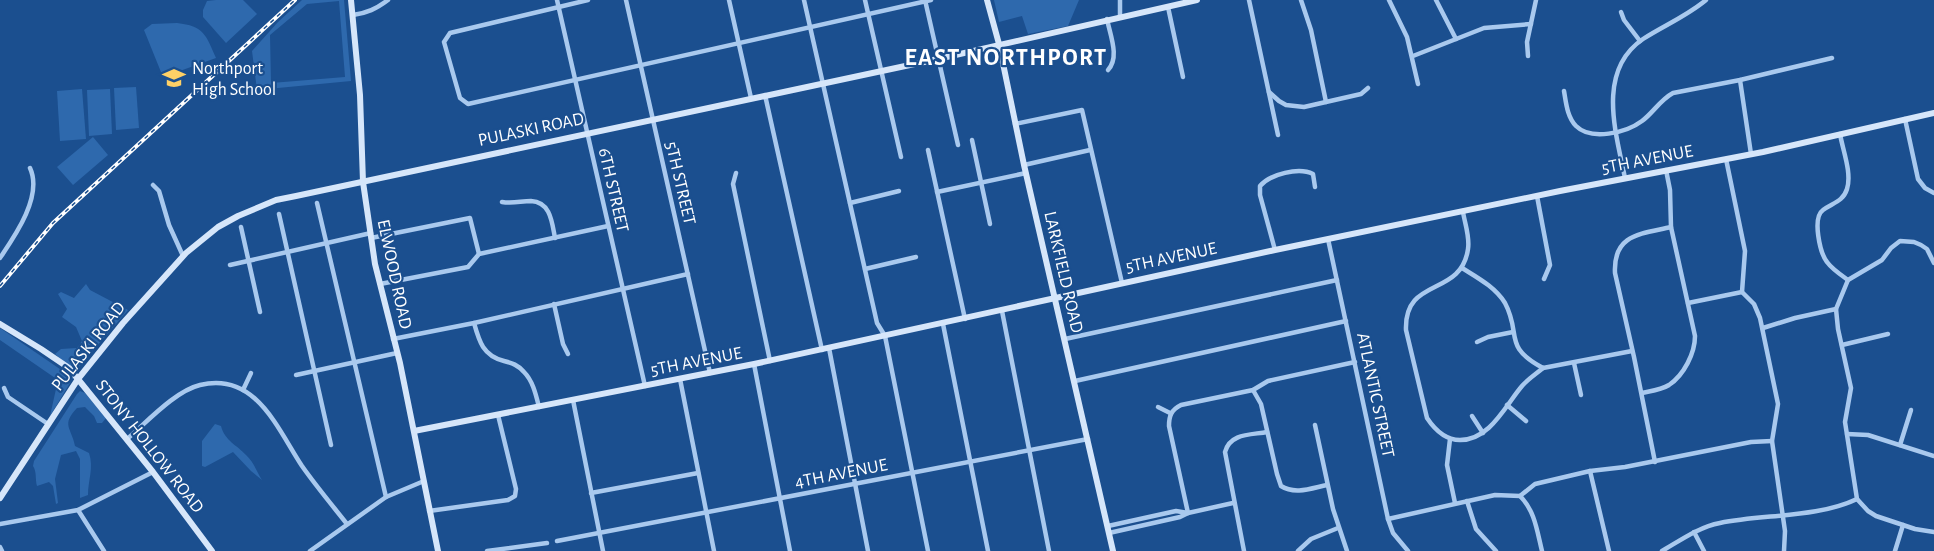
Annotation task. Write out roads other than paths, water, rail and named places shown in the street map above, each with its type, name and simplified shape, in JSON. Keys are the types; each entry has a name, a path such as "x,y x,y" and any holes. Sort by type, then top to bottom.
{"main road":[{"name":"ELWOOD ROAD","path":"351,0 360,95 363,182 371,236 438,551"},
{"name":"LARKFIELD ROAD","path":"987,0 1113,551"},
{"name":"PULASKI ROAD","path":"0,498 78,379 123,323 183,256 218,227 257,208 296,196 881,71 1195,0"},
{"name":"5TH AVENUE","path":"414,431 770,361 1275,250 1751,154 1934,113"},
{"name":"STONY HOLLOW ROAD","path":"0,324 69,368 153,472 212,551"}],"street":[{"path":"353,15 366,13 388,0"},
{"name":"6TH STREET","path":"557,0 645,386"},
{"path":"588,0 450,33 444,42 460,98 468,104 927,0 958,145"},
{"name":"5TH STREET","path":"626,0 711,373"},
{"path":"729,0 751,98"},
{"path":"804,0 878,323 885,336 928,551"},
{"path":"865,0 900,157"},
{"path":"1120,0 1120,16"},
{"path":"1249,0 1278,135"},
{"path":"1301,0 1311,30 1326,102"},
{"path":"1389,0 1407,37 1419,84"},
{"path":"1436,0 1456,39"},
{"path":"1528,56 1527,42 1536,0"},
{"path":"1624,178 1613,114 1614,81 1623,61 1640,41 1706,0"},
{"path":"1168,7 1183,77"},
{"path":"1621,12 1624,20 1640,41"},
{"path":"1107,19 1115,57 1114,64 1108,70"},
{"path":"1413,56 1484,28 1531,24"},
{"path":"1564,91 1571,120 1576,126 1590,133 1616,132 1635,126 1644,120 1673,93 1832,58"},
{"path":"1740,80 1751,154"},
{"path":"1269,92 1278,101 1294,107 1304,107 1361,94 1368,88"},
{"path":"765,95 826,349 868,551"},
{"path":"1015,124 1082,110 1122,284"},
{"path":"1905,118 1918,179 1925,188 1934,193"},
{"path":"1840,134 1848,172 1847,189 1840,200 1818,214 1817,220 1819,238 1827,263 1848,280"},
{"path":"972,140 990,224"},
{"path":"928,150 965,319"},
{"path":"1024,165 1090,150"},
{"path":"1726,159 1745,251 1742,292 1758,311 1778,404 1772,441 1785,531 1784,551"},
{"path":"0,258 19,230 30,206 34,176 30,168"},
{"path":"1642,393 1671,384 1678,377 1695,346 1695,336 1671,227 1670,190 1666,170"},
{"path":"1275,250 1257,185 1271,178 1306,171 1313,174 1315,187"},
{"path":"937,192 1026,172"},
{"path":"736,173 733,184 770,361"},
{"path":"153,185 159,191 183,256"},
{"path":"850,203 898,191"},
{"path":"1537,196 1550,265 1544,279"},
{"path":"502,202 514,204 534,201 545,206 549,211 555,238"},
{"path":"317,203 386,497"},
{"path":"1463,212 1468,249 1462,268 1450,280 1417,297 1406,317 1406,330 1427,418 1433,427 1450,439 1467,440 1483,433 1522,386 1543,368 1632,351"},
{"path":"279,214 332,445"},
{"path":"230,266 327,243 470,218 479,254"},
{"path":"380,285 468,267 479,254 608,226"},
{"path":"241,227 260,312"},
{"path":"1655,462 1615,273 1617,250 1623,243 1640,234 1671,227"},
{"name":"ATLANTIC STREET","path":"1328,240 1388,519 1393,533 1408,551"},
{"path":"1934,263 1927,249 1921,245 1900,241 1882,260 1848,280 1836,309 1851,388 1845,422 1857,499 1876,516 1934,532"},
{"path":"865,269 916,257"},
{"path":"1462,268 1485,282 1502,298 1509,313 1515,342 1523,355 1543,368"},
{"path":"393,339 688,274"},
{"path":"1065,339 1337,280"},
{"path":"1688,303 1742,292"},
{"path":"554,304 563,344 568,354"},
{"path":"1763,328 1836,309"},
{"path":"1002,311 1049,551"},
{"path":"1075,381 1346,321"},
{"path":"474,322 483,350 494,358 518,366 527,375 539,406"},
{"path":"944,324 988,551"},
{"path":"1477,342 1488,337 1513,333"},
{"path":"1842,345 1888,334"},
{"path":"296,375 397,353"},
{"path":"1188,513 1169,426 1170,414 1181,405 1253,390 1268,381 1355,362"},
{"path":"1574,363 1581,395"},
{"path":"754,364 790,551"},
{"path":"243,390 251,373"},
{"path":"680,379 714,551"},
{"path":"127,439 177,397 199,385 218,383 243,390 262,404 304,468 347,524"},
{"path":"4,388 8,397 48,424"},
{"path":"1253,390 1262,404 1281,486 1298,490 1328,485"},
{"path":"573,400 603,551"},
{"path":"1507,405 1526,421"},
{"path":"1158,407 1170,414"},
{"path":"1900,445 1911,410"},
{"path":"429,512 508,500 515,496 516,489 498,415"},
{"path":"1472,416 1483,433"},
{"path":"1315,425 1338,528 1347,551"},
{"path":"1244,551 1225,458 1226,446 1237,437 1268,432"},
{"path":"1847,434 1868,435 1934,456"},
{"name":"4TH AVENUE","path":"558,542 1088,439"},
{"path":"1450,439 1447,465 1455,503"},
{"path":"1388,519 1455,503 1501,495 1520,496 1536,484 1590,471 1625,468 1751,442 1772,441"},
{"path":"1590,471 1609,551"},
{"path":"0,524 78,510 153,472"},
{"path":"591,493 698,473"},
{"path":"309,551 318,548 386,497 424,481"},
{"path":"1520,496 1534,516 1542,551"},
{"path":"1662,551 1694,532 1721,523 1832,508 1857,499"},
{"path":"1467,501 1476,529 1496,551"},
{"path":"1109,529 1137,527 1180,518 1188,513 1233,503"},
{"path":"78,510 104,551"},
{"path":"1109,529 1135,520 1176,511 1188,513"},
{"path":"1135,520 1137,527"},
{"path":"1895,551 1903,525"},
{"path":"1298,551 1311,539 1338,528"},
{"path":"1694,532 1704,551"},
{"path":"487,551 547,543"}],"railway":[{"path":"0,286 53,223 295,0"}],"place":[{"name":"Northport High School","path":"174,78"}],"district":[{"name":"EAST NORTHPORT","path":"1006,57"}]}
